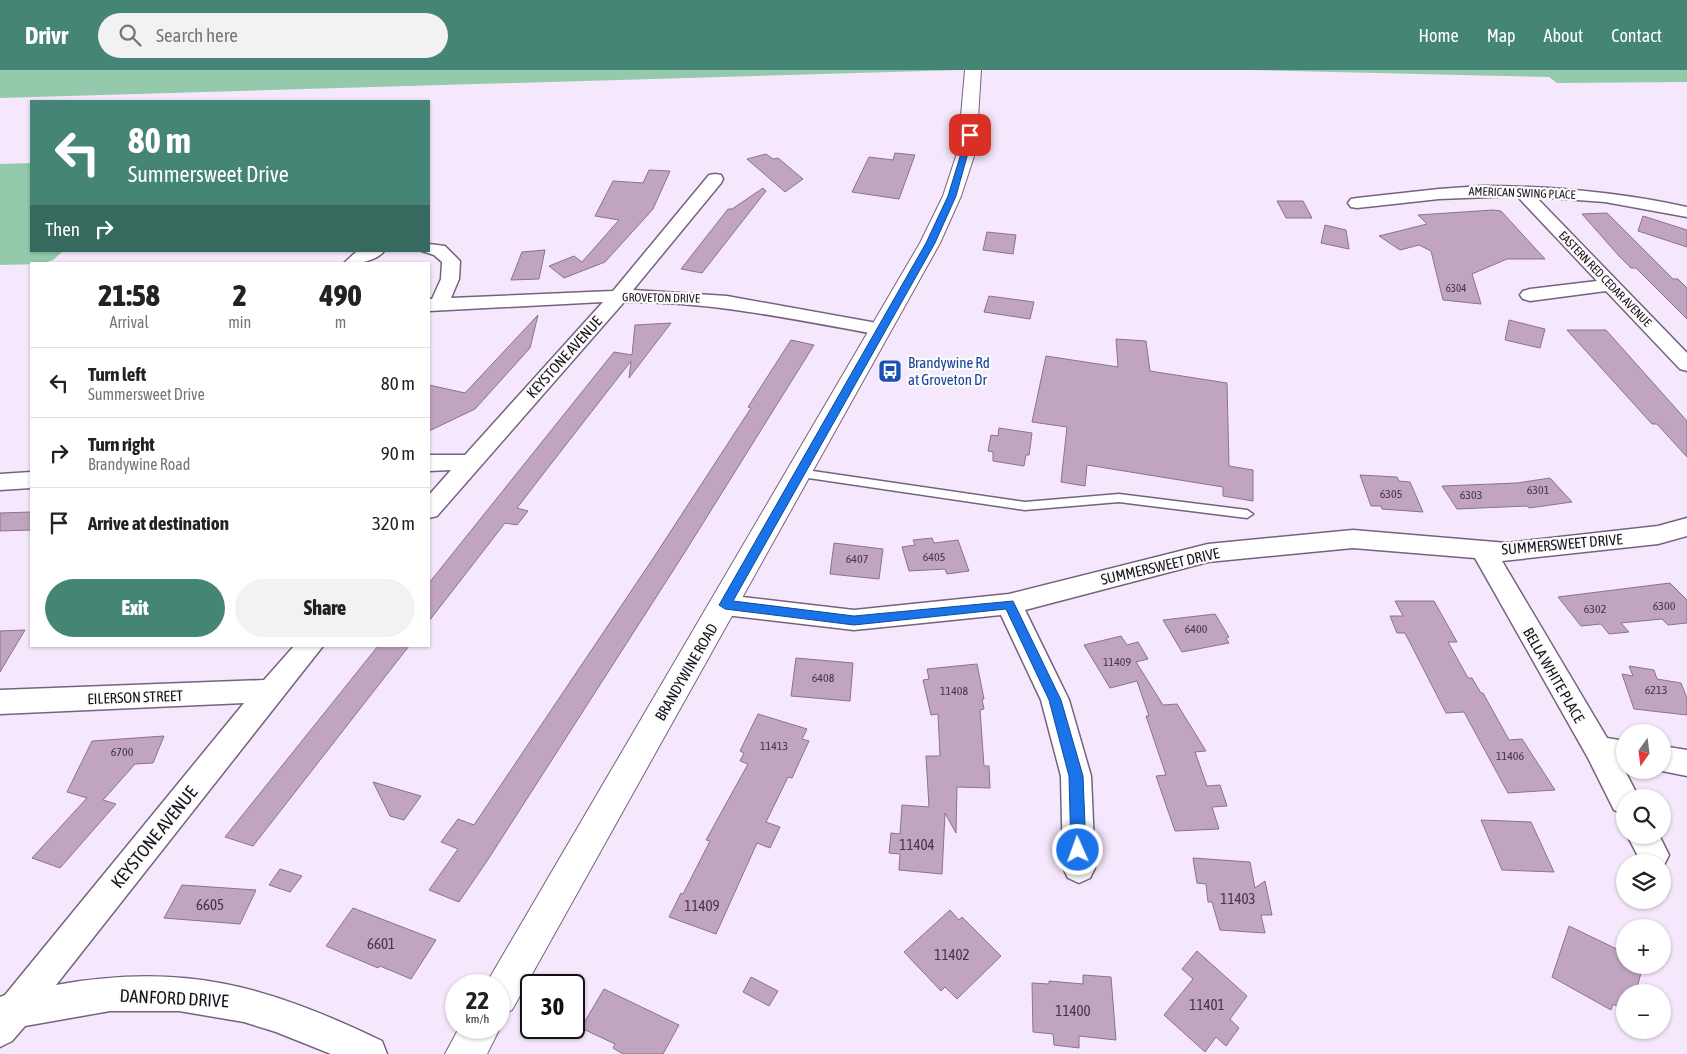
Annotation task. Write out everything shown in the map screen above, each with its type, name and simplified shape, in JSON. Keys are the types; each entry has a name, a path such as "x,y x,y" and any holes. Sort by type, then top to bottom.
{"main road":[{"name":"BRANDYWINE ROAD","path":"510,978 725,605 930,243 952,196 970,135 973,70"},
{"path":"465,1054 474,1039"}],"street":[{"name":"KEYSTONE AVENUE","path":"430,509 617,298 715,179"},
{"name":"AMERICAN SWING PLACE","path":"1357,203 1442,192 1560,192 1629,201 1687,212"},
{"name":"EASTERN RED CEDAR AVENUE","path":"1523,193 1687,365"},
{"name":"GROVETON DRIVE","path":"430,249 439,250 451,261 450,279 434,305"},
{"path":"354,262 361,256 372,252"},
{"path":"1530,295 1610,286"},
{"name":"GROVETON DRIVE","path":"434,305 617,298 704,299 746,304 881,329"},
{"path":"430,464 471,462"},
{"path":"0,482 30,480"},
{"name":"SUMMERSWEET DRIVE","path":"725,605 854,620 1009,604 1208,553 1353,539 1517,551 1658,534 1687,526"},
{"name":"BELLA WHITE PLACE","path":"1483,550 1611,751 1622,789"},
{"path":"1009,604 1055,700 1076,776 1079,868"},
{"name":"KEYSTONE AVENUE","path":"6,1017 271,691 309,647"},
{"name":"EILERSON STREET","path":"0,702 271,691"},
{"path":"1671,760 1687,763"},
{"name":"DANFORD DRIVE","path":"6,1017 111,994 164,994 222,998 270,1011 323,1030 369,1054"}],"lane":[{"path":"799,473 1025,506 1101,498 1119,498 1247,514"}],"green space":[{"path":"0,70 959,70 0,98"},
{"path":"1252,70 1687,70 1687,82 1557,83 1549,77"},
{"path":"30,163 30,252 62,252 53,260 30,262 30,264 0,265 0,164"}],"building":[{"path":"895,153 915,155 899,199 852,192 869,157 893,160"},
{"path":"766,154 773,159 778,158 803,179 785,192 747,159"},
{"path":"649,170 670,171 653,209 605,262 564,278 549,266 574,256 582,262 619,220 595,216 613,181 643,183"},
{"path":"763,188 766,191 702,273 681,269 728,209 732,209"},
{"path":"1277,201 1303,201 1312,218 1286,218"},
{"path":"1501,211 1545,259 1507,259 1472,274 1481,304 1443,300 1431,251 1419,245 1400,250 1379,236 1427,224 1418,215"},
{"path":"1607,213 1673,279 1678,279 1687,288 1687,319 1636,268 1631,268 1619,256 1582,214"},
{"path":"1643,216 1687,230 1687,247 1638,231"},
{"path":"1325,225 1346,230 1349,249 1321,243"},
{"path":"987,232 1016,235 1013,254 983,250"},
{"path":"545,250 539,279 511,280 522,252"},
{"path":"989,296 1034,302 1030,319 984,312"},
{"path":"538,315 530,348 475,409 430,431 430,385 465,393"},
{"path":"1509,320 1545,329 1540,348 1505,340"},
{"path":"671,323 629,378 631,361 517,508 528,511 517,525 505,523 430,620 430,582 614,352 632,355 635,325"},
{"path":"1567,330 1606,330 1687,421 1687,457 1657,424 1652,424"},
{"path":"1116,339 1146,341 1150,371 1227,383 1229,466 1253,470 1253,501 1223,496 1223,487 1087,465 1085,486 1061,482 1067,427 1032,422 1046,356 1118,367"},
{"path":"791,340 814,345 685,552 489,858 459,902 429,890 458,849 441,842 458,819 474,825 654,557 751,408 748,407"},
{"path":"999,428 1032,433 1029,455 1026,455 1024,466 993,461 993,452 988,451 991,435 998,436"},
{"path":"1360,475 1397,477 1399,481 1410,482 1423,512 1382,509 1381,506 1371,506"},
{"path":"1550,478 1572,502 1529,508 1527,506 1457,509 1442,486 1517,483"},
{"path":"30,512 30,530 0,531 0,513"},
{"path":"932,538 934,543 958,540 969,571 947,574 945,569 909,571 902,547 915,545 913,540"},
{"path":"834,543 883,549 879,579 830,574"},
{"path":"1670,583 1687,600 1687,623 1668,625 1662,619 1621,623 1629,632 1609,634 1601,624 1581,626 1558,597"},
{"path":"1395,601 1434,601 1457,642 1448,642 1468,678 1472,678 1481,693 1483,693 1509,740 1522,739 1555,790 1508,793 1464,712 1446,713 1405,633 1397,633 1390,616 1403,616"},
{"path":"1215,614 1229,637 1226,638 1229,643 1182,652 1163,620"},
{"path":"25,630 0,672 0,631"},
{"path":"1121,636 1127,645 1138,642 1148,659 1136,662 1163,705 1177,704 1206,751 1195,752 1207,786 1220,785 1227,806 1212,807 1219,829 1175,831 1156,776 1166,775 1146,716 1149,716 1137,681 1110,688 1084,645"},
{"path":"377,647 408,647 253,846 225,837"},
{"path":"796,658 853,663 850,701 791,696"},
{"path":"977,664 984,699 982,699 984,709 980,710 984,766 989,766 990,788 957,787 956,833 945,813 942,874 899,870 900,854 889,853 891,833 900,834 902,805 929,807 926,756 940,756 938,714 931,715 923,680 929,679 927,669"},
{"path":"1629,666 1654,670 1657,679 1681,683 1687,698 1687,715 1634,709 1622,674 1633,676"},
{"path":"758,714 807,729 802,739 809,741 792,778 788,777 766,822 780,827 770,848 757,843 716,934 669,917 710,841 706,840 748,764 740,761 744,753 740,751"},
{"path":"164,736 153,763 135,764 103,800 116,804 60,868 32,858 87,798 67,792 92,741"},
{"path":"373,782 421,796 404,820 390,816"},
{"path":"1481,820 1531,822 1554,872 1502,870"},
{"path":"1193,858 1250,862 1255,888 1265,881 1272,915 1261,915 1265,933 1220,930 1212,902 1208,902 1206,884 1197,883"},
{"path":"280,869 302,876 290,892 269,885"},
{"path":"182,885 256,890 240,924 164,918"},
{"path":"353,908 436,940 411,979 380,966 378,968 326,946"},
{"path":"950,910 959,920 962,917 1001,956 957,999 945,987 941,991 904,952"},
{"path":"1569,926 1616,949 1616,974 1641,974 1638,984 1616,984 1616,1006 1613,1004 1611,1010 1552,977"},
{"path":"1197,951 1247,996 1230,1019 1239,1028 1226,1046 1216,1037 1205,1052 1164,1015 1193,979 1182,969"},
{"path":"1083,975 1111,977 1116,1040 1079,1036 1079,1048 1054,1045 1053,1034 1033,1032 1032,983 1049,984 1049,981 1083,984"},
{"path":"751,977 778,991 769,1006 743,992"},
{"path":"604,989 679,1025 663,1054 623,1054 613,1048 615,1044 585,1030 585,1021"}],"place":[{"name":"Brandywine Rd at Groveton Dr","path":"890,371"}],"route":[{"path":"970,135 952,196 930,243 725,605 854,620 1009,604 1055,700 1076,776 1078,850"}]}
